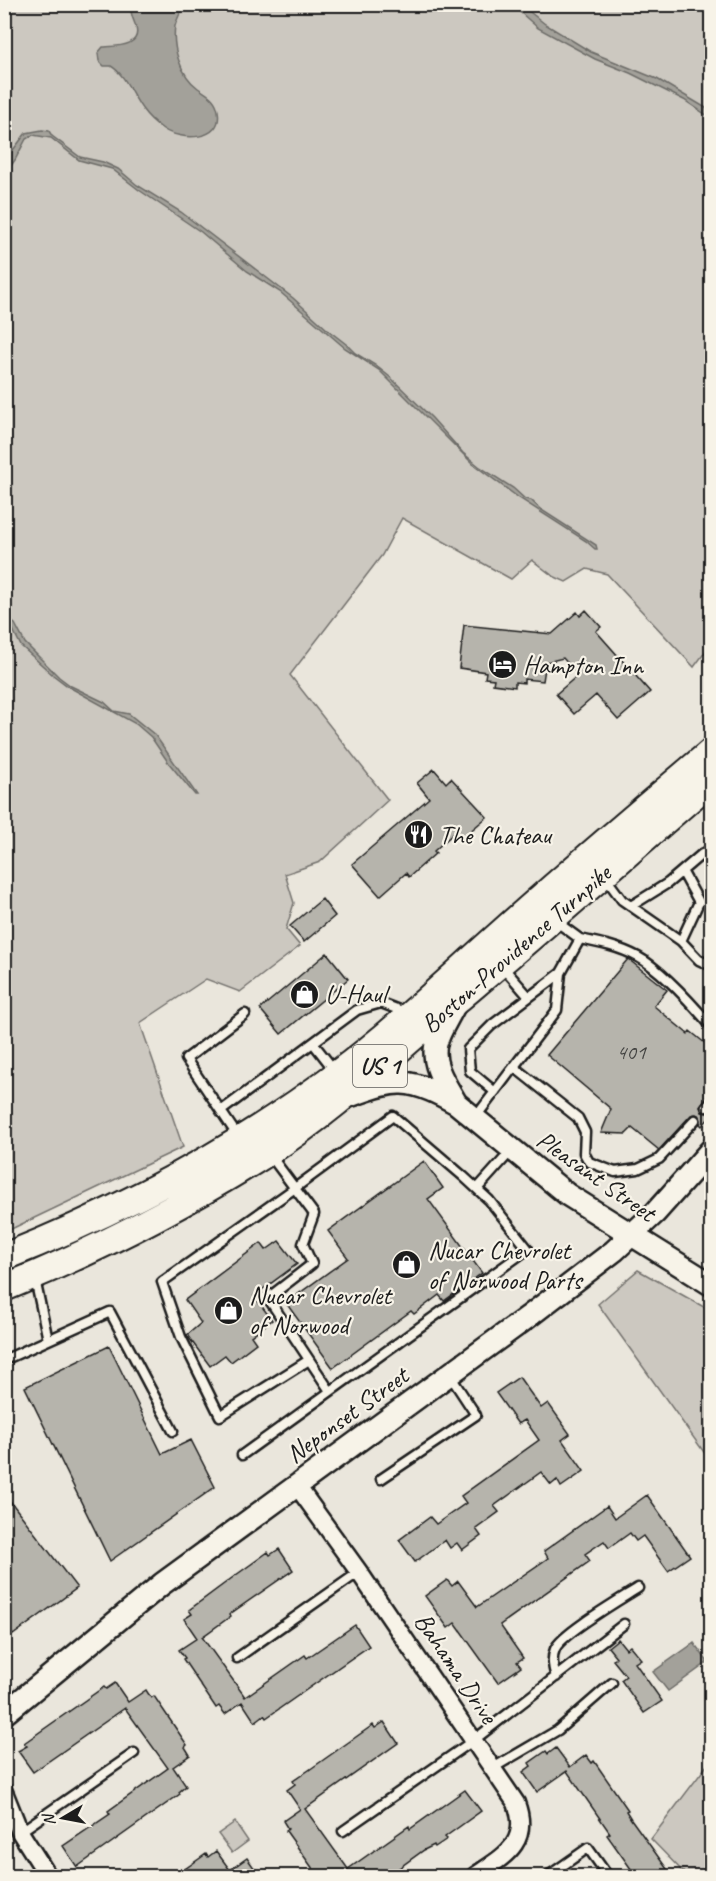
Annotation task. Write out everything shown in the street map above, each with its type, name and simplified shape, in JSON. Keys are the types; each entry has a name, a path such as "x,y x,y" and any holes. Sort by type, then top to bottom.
{"main road":[{"name":"Boston-Providence Turnpike","path":"4,1257 55,1237 157,1188 288,1110 338,1074 410,1014 579,863 711,751"},
{"name":"Boston-Providence Turnpike","path":"4,1288 89,1250 185,1200 268,1152 340,1099 456,1002 711,780"}],"street":[{"name":"Pleasant Street","path":"456,1002 436,1044 436,1057 438,1071 456,1103"},
{"name":"Pleasant Street","path":"340,1099 382,1086 401,1083 427,1089 456,1103 568,1194 711,1285"},
{"name":"Neponset Street","path":"4,1714 162,1584 528,1317 633,1235 711,1149"},
{"name":"Bahama Drive","path":"297,1486 359,1572 516,1803 522,1828 515,1843 503,1858 485,1874"},
{"path":"4,1792 20,1832 48,1876"}],"lane":[{"path":"631,906 668,883 711,849"},
{"path":"681,941 699,902 682,871"},
{"path":"603,874 622,900 681,941 699,960 711,966"},
{"path":"552,919 580,939 608,945 639,957 672,985 711,1027"},
{"path":"495,1092 470,1071 468,1049 492,1025 561,973 580,939"},
{"path":"500,964 529,997"},
{"path":"475,1119 558,1010 561,973"},
{"path":"221,1111 357,1010 381,1003 410,1014"},
{"path":"240,1139 186,1059 245,1014"},
{"path":"313,1043 338,1074"},
{"path":"514,1067 578,1118 585,1132 584,1153 589,1162 615,1172 638,1169 659,1159 695,1120"},
{"path":"242,1455 528,1250 477,1188 393,1116 162,1282 181,1337 220,1416 309,1360"},
{"path":"477,1188 512,1150"},
{"path":"268,1152 314,1214 303,1244 312,1264 268,1298 330,1391"},
{"path":"34,1276 48,1340"},
{"path":"4,1360 110,1312 173,1431"},
{"path":"381,1479 476,1415 449,1374"},
{"path":"237,1658 359,1572"},
{"path":"556,1677 553,1654 560,1640 638,1588"},
{"path":"343,1831 474,1740 624,1624"},
{"path":"493,1768 558,1730 612,1683"},
{"path":"20,1832 134,1753"},
{"path":"548,1876 588,1848 608,1876"}],"shaded area":[{"path":"5,5 711,5 711,644 694,667 607,574 587,569 566,582 553,576 532,560 511,579 402,518 382,555 290,675 388,800 320,862 285,874 294,903 286,929 300,946 240,992 206,979 140,1023 183,1147 5,1232"},
{"path":"132,5 184,5 175,26 176,51 186,76 211,97 217,107 218,121 214,129 208,133 189,137 163,129 145,113 121,75 111,66 104,66 99,61 98,53 103,47 128,44 136,37"},
{"path":"512,5 521,5 545,24 591,52 657,79 711,111 711,118 684,100 630,73 595,59 538,28"},
{"path":"49,131 52,136 80,157 103,162 118,169 137,185 181,212 293,298 355,353 390,377 432,418 463,453 480,467 596,545 597,549 519,498 473,464 379,370 345,348 280,292 247,271 201,232 112,169 79,160 51,138 33,135 26,139 5,174 5,153 13,150 26,133"},
{"path":"5,617 15,624 25,643 59,677 71,686 104,702 114,711 129,714 155,735 197,795 168,762 151,737 136,724 69,687 53,675 21,646 13,630 5,623"},
{"path":"638,1270 711,1311 711,1462 598,1304"},
{"path":"694,1643 708,1662 668,1691 653,1672"},
{"path":"711,1760 711,1876 687,1876 651,1839"},
{"path":"235,1822 248,1841 232,1853 218,1834"}],"building":[{"name":"Hampton Inn","path":"586,610 601,627 596,631 650,692 618,720 596,695 574,714 556,694 578,675 563,658 546,662 543,681 524,679 524,683 515,682 515,687 493,684 494,679 485,678 486,672 459,668 464,625 552,634 577,612 580,616"},
{"name":"The Chateau","path":"434,769 446,783 451,778 487,817 461,839 455,832 409,877 406,873 380,896 352,864 429,798 417,783"},
{"path":"322,899 335,916 304,942 290,926"},
{"name":"U-Haul","path":"327,953 348,979 281,1034 260,1009"},
{"path":"628,959 667,990 654,1006 688,1034 690,1031 711,1048 711,1091 700,1106 702,1112 711,1111 711,1116 702,1126 700,1116 691,1115 659,1150 632,1128 626,1134 601,1133 611,1109 547,1055"},
{"name":"Nucar Chevrolet of Norwood Parts","path":"424,1161 443,1188 428,1199 482,1273 444,1301 439,1295 414,1314 411,1311 333,1368 286,1303 348,1258 328,1231"},
{"name":"Nucar Chevrolet of Norwood","path":"279,1241 297,1264 254,1296 272,1320 251,1336 256,1343 231,1362 225,1355 210,1366 187,1335 201,1323 185,1300 261,1243 266,1250"},
{"path":"109,1346 162,1454 191,1440 215,1487 110,1561 25,1387"},
{"path":"519,1377 541,1408 548,1403 570,1434 562,1440 584,1471 561,1487 557,1480 551,1485 541,1472 494,1506 499,1512 476,1529 481,1536 462,1550 457,1543 450,1548 445,1540 415,1562 399,1540 430,1517 436,1524 466,1503 461,1496 539,1440 525,1420 518,1424 496,1393"},
{"path":"4,1493 77,1588 13,1635 4,1624"},
{"path":"647,1495 690,1556 668,1571 643,1536 636,1541 630,1533 609,1548 604,1541 585,1554 590,1561 500,1625 523,1658 517,1662 521,1667 498,1683 455,1623 448,1628 425,1596 447,1580 452,1586 458,1581 477,1607 548,1558 544,1551 607,1506 615,1518"},
{"path":"279,1549 293,1570 230,1614 231,1616 202,1637 245,1697 305,1655 307,1658 355,1625 369,1646 266,1718 264,1715 255,1722 242,1702 225,1714 219,1706 216,1708 179,1650 197,1638 184,1619 192,1614 189,1610 268,1552 270,1555"},
{"path":"618,1639 626,1649 630,1646 641,1659 635,1663 662,1701 644,1713 621,1680 626,1676 613,1660 616,1657 608,1647"},
{"path":"115,1683 128,1702 146,1690 151,1698 154,1696 187,1745 185,1747 190,1755 173,1767 186,1786 179,1792 180,1794 77,1867 63,1846 110,1814 108,1811 168,1768 125,1708 33,1772 18,1751 27,1746 24,1743 104,1687 106,1689"},
{"path":"384,1722 398,1743 305,1809 348,1869 465,1790 481,1811 445,1837 447,1839 435,1847 434,1845 424,1850 388,1876 318,1876 286,1831 288,1829 283,1821 300,1809 287,1790 295,1784 293,1781 373,1725 375,1728"},
{"path":"556,1748 570,1767 586,1755 592,1763 594,1761 628,1810 626,1811 631,1819 672,1876 636,1876 607,1835 610,1833 567,1771 537,1792 523,1772 531,1766 529,1763 546,1751 548,1754"},
{"path":"216,1851 230,1870 247,1858 260,1876 175,1876 206,1854 208,1857"}],"place":[{"name":"Hampton Inn","path":"502,665"},
{"name":"The Chateau","path":"418,835"},
{"name":"U-Haul","path":"304,994"},
{"name":"Nucar Chevrolet of Norwood Parts","path":"407,1265"},
{"name":"Nucar Chevrolet of Norwood","path":"228,1310"}]}
